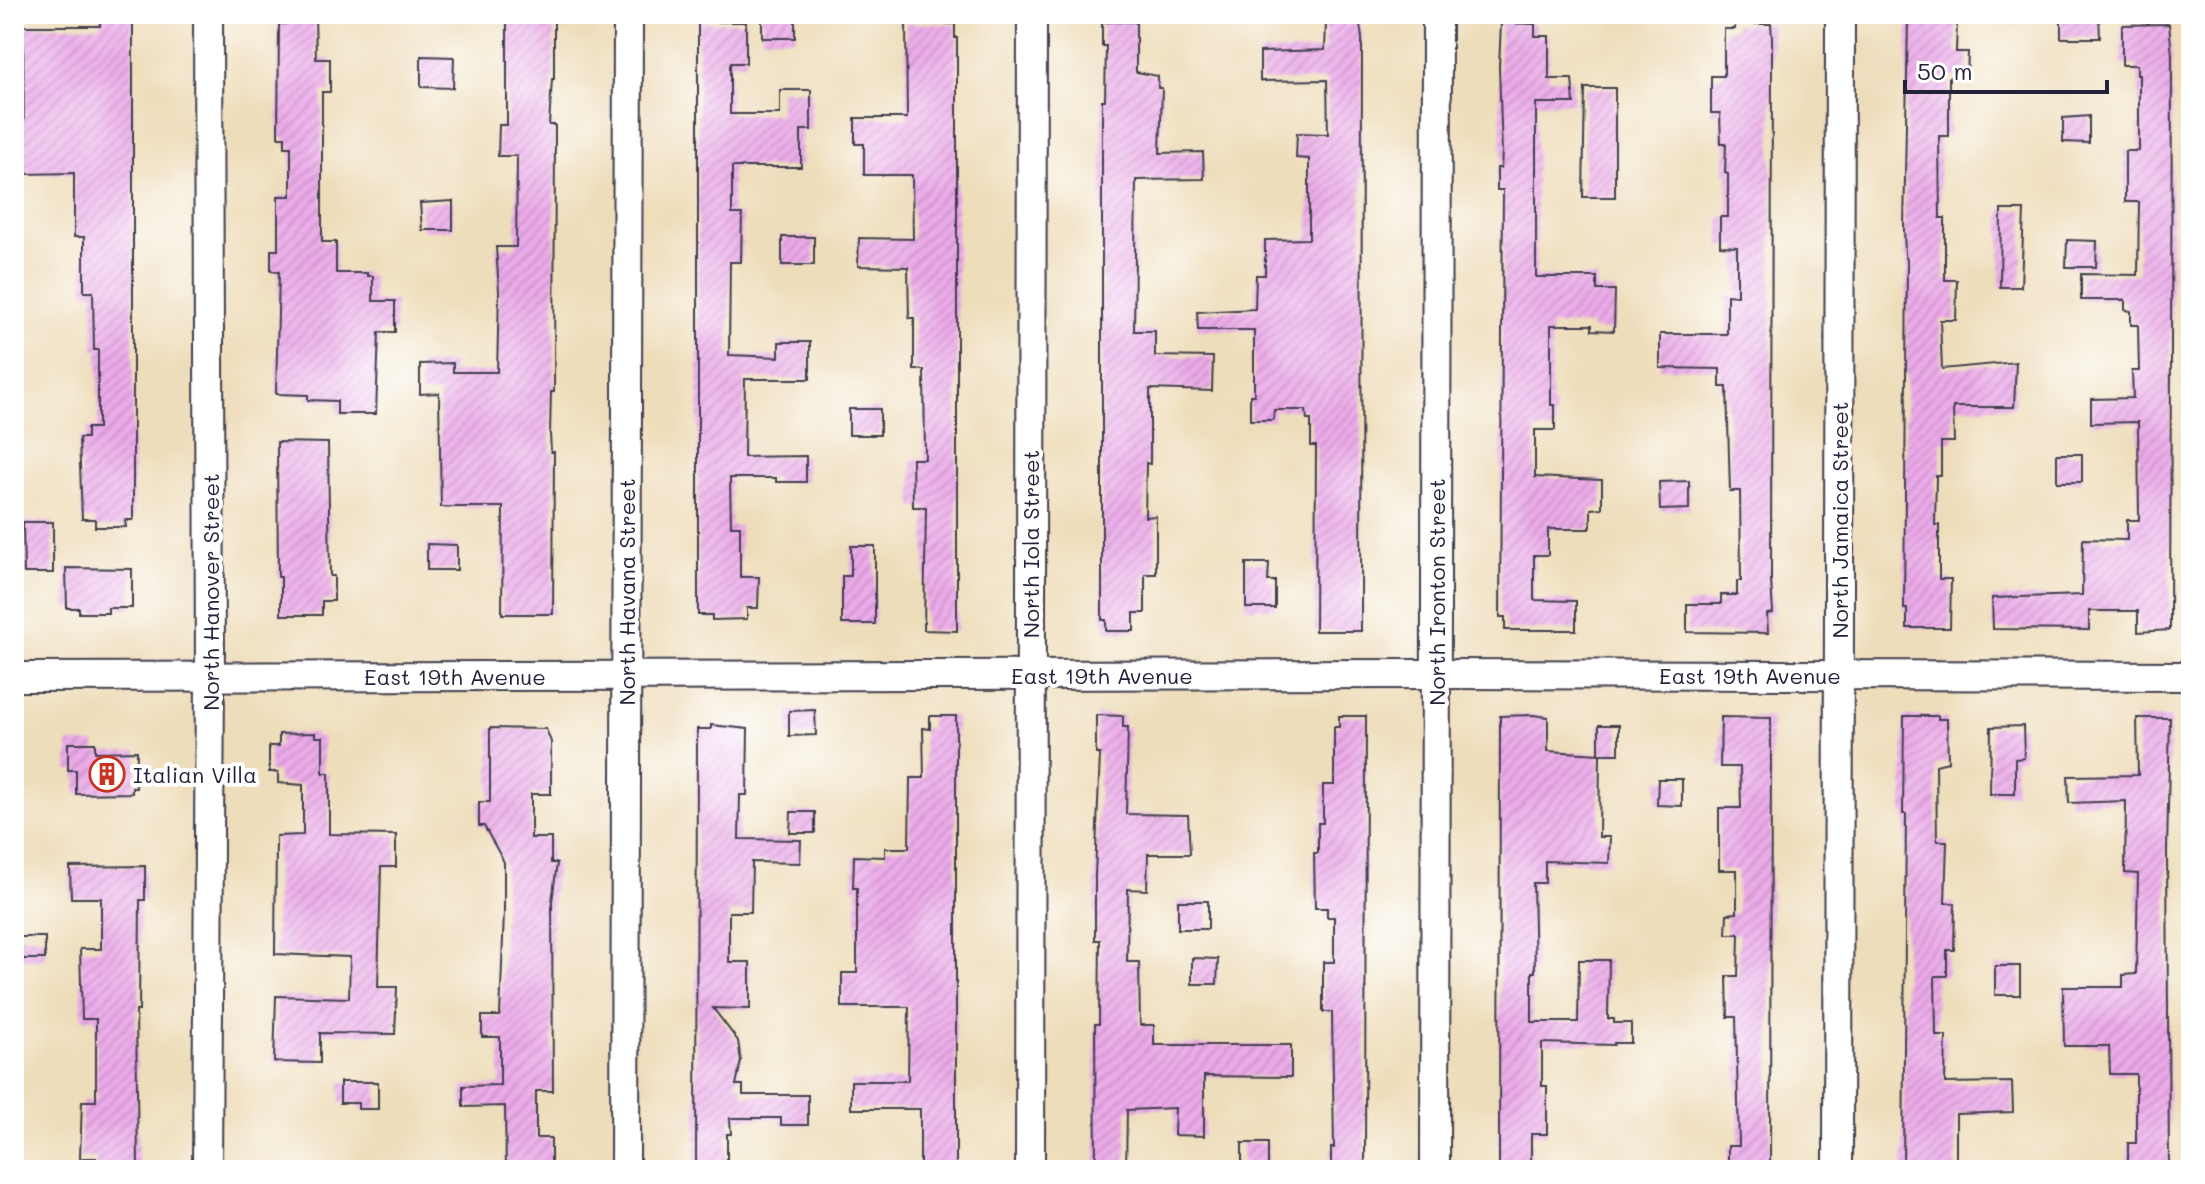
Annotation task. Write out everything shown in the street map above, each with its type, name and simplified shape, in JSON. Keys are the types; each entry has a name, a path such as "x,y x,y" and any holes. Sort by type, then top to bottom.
{"street":[{"name":"North Hanover Street","path":"207,1170 210,676 208,14"},
{"name":"North Havana Street","path":"625,1170 628,14"},
{"name":"North Iola Street","path":"1030,1170 1032,14"},
{"name":"North Ironton Street","path":"1435,1170 1437,14"},
{"name":"North Jamaica Street","path":"1838,1170 1840,14"},
{"name":"East 19th Avenue","path":"14,677 2191,676"}],"building":[{"path":"100,14 133,14 133,520 125,520 126,527 95,527 95,519 82,519 79,438 87,438 87,428 98,428 98,350 94,350 93,292 84,292 84,237 74,237 74,173 24,174 23,26 100,26"},
{"path":"285,14 315,14 316,59 330,59 330,92 322,92 322,242 336,242 336,273 367,273 367,276 373,276 373,301 395,301 395,332 379,332 376,414 337,414 337,401 308,400 308,395 276,394 279,272 271,271 271,250 278,250 278,196 291,196 291,147 285,147 285,137 278,137 279,24 285,24"},
{"path":"554,14 554,79 549,125 555,125 554,392 551,392 550,433 551,452 554,452 553,614 502,614 503,507 441,507 439,393 420,394 420,364 453,363 453,372 497,372 499,291 496,247 516,247 517,156 498,156 499,125 507,125 507,15"},
{"path":"762,14 795,14 795,38 762,38"},
{"path":"2061,14 2099,14 2100,38 2061,38"},
{"path":"1908,21 1957,22 1956,52 1968,52 1967,78 1949,77 1949,136 1939,136 1940,218 1945,218 1945,280 1957,280 1956,320 1940,320 1942,369 2016,362 2014,407 1953,407 1954,442 1941,442 1941,476 1936,476 1935,525 1939,525 1939,579 1951,579 1950,628 1907,628 1907,609 1904,609 1907,260 1904,229"},
{"path":"698,22 746,22 746,63 731,63 730,66 730,114 780,114 780,90 811,90 811,130 801,130 801,167 732,167 732,214 742,214 741,262 730,262 729,355 779,357 779,342 810,342 810,379 745,379 744,457 806,456 806,482 776,482 776,478 730,478 731,526 740,526 740,577 759,577 758,608 747,608 747,619 712,620 712,615 698,615"},
{"path":"1102,22 1136,22 1136,72 1158,76 1158,88 1162,88 1160,153 1203,152 1204,179 1136,180 1134,331 1155,331 1155,356 1213,357 1212,391 1150,389 1150,464 1146,463 1145,517 1156,516 1156,574 1145,574 1145,613 1134,613 1134,631 1106,631 1106,620 1102,620 1102,100 1105,100 1106,46 1102,46"},
{"path":"906,23 955,24 957,38 957,631 924,630 926,507 913,507 912,459 925,459 924,370 914,370 914,318 909,318 908,267 858,266 859,238 913,239 912,175 864,175 864,144 855,144 855,118 907,118"},
{"path":"1326,23 1360,24 1362,38 1361,631 1315,631 1316,446 1311,446 1311,420 1307,420 1306,410 1274,410 1273,420 1250,420 1250,395 1254,395 1254,330 1198,330 1197,312 1255,309 1256,275 1265,275 1265,240 1309,239 1309,159 1296,158 1297,133 1328,134 1327,80 1260,81 1260,52 1325,50"},
{"path":"1501,23 1535,24 1535,36 1549,36 1549,79 1572,79 1574,103 1536,103 1536,277 1597,277 1597,290 1615,290 1614,331 1592,330 1592,325 1551,325 1551,405 1555,405 1555,430 1535,430 1535,477 1602,480 1602,508 1591,509 1589,529 1548,529 1548,555 1534,555 1534,600 1576,601 1576,630 1505,630 1505,617 1500,617 1503,190 1497,190 1497,168 1501,168 1502,153"},
{"path":"1735,24 1771,24 1772,38 1773,613 1767,614 1768,633 1687,632 1687,604 1721,604 1721,595 1737,595 1737,581 1741,581 1740,491 1730,491 1727,387 1720,387 1720,369 1660,368 1660,334 1727,334 1727,295 1737,296 1737,247 1720,246 1720,217 1728,217 1726,143 1721,143 1720,113 1711,113 1711,76 1724,76 1724,29 1735,29"},
{"path":"2169,24 2172,55 2170,630 2138,632 2138,611 2089,611 2089,630 1993,629 1992,598 2082,595 2083,539 2127,540 2127,520 2139,520 2138,422 2091,423 2091,399 2133,398 2132,371 2139,371 2138,325 2131,325 2131,311 2125,310 2125,300 2081,300 2081,274 2138,275 2139,202 2125,202 2125,151 2139,151 2139,75 2137,65 2122,65 2122,25"},
{"path":"421,56 454,57 453,88 421,87"},
{"path":"1585,88 1615,88 1615,197 1583,197"},
{"path":"2089,116 2089,143 2063,142 2063,118"},
{"path":"453,201 453,230 422,230 420,203"},
{"path":"2001,210 2024,210 2021,287 2000,287"},
{"path":"782,237 814,237 814,265 782,265"},
{"path":"2067,240 2097,241 2096,267 2066,267"},
{"path":"849,409 880,409 880,435 849,435"},
{"path":"277,442 328,443 330,576 334,576 334,601 322,601 322,615 281,615"},
{"path":"2057,454 2082,454 2082,482 2057,482"},
{"path":"1689,481 1689,509 1660,510 1659,482"},
{"path":"23,522 53,522 53,573 24,573"},
{"path":"427,544 457,545 457,570 427,570"},
{"path":"851,546 875,546 875,624 842,624 842,576 851,576"},
{"path":"1246,563 1269,563 1268,581 1275,581 1275,608 1246,608"},
{"path":"66,568 132,569 132,608 108,608 108,613 79,613 79,608 67,608"},
{"path":"815,710 816,735 789,736 789,711"},
{"path":"1096,715 1123,716 1123,727 1128,727 1126,814 1188,815 1190,854 1148,854 1147,890 1128,889 1127,962 1139,962 1140,1025 1154,1025 1154,1045 1291,1045 1291,1077 1204,1076 1204,1136 1174,1135 1175,1108 1127,1110 1126,1170 1096,1170 1095,1024 1099,1024 1100,940 1095,940 1095,875 1100,754 1096,754"},
{"path":"930,716 956,716 956,1170 920,1170 920,1109 851,1109 851,1081 908,1081 909,1007 842,1007 842,973 857,973 854,856 885,857 885,848 909,848 910,778 924,778 923,728 930,729"},
{"path":"1339,716 1366,716 1365,1170 1331,1170 1331,1148 1334,1148 1332,1012 1323,1012 1323,962 1334,962 1334,917 1327,917 1327,908 1315,908 1314,853 1318,853 1318,823 1323,823 1323,785 1334,785 1334,727 1339,727"},
{"path":"1500,716 1548,717 1548,751 1600,754 1599,837 1610,837 1609,863 1545,861 1545,883 1533,883 1535,972 1532,972 1532,1022 1578,1022 1579,960 1609,960 1608,1019 1614,1019 1614,1023 1631,1023 1631,1043 1542,1043 1542,1086 1547,1086 1547,1134 1531,1134 1531,1170 1499,1170"},
{"path":"1904,716 1947,719 1948,762 1936,765 1937,841 1947,841 1945,903 1955,903 1954,950 1947,950 1947,976 1935,976 1936,1036 1946,1036 1945,1083 2012,1082 2013,1112 1956,1114 1956,1170 1903,1170"},
{"path":"1721,717 1771,718 1770,1170 1728,1170 1728,1146 1739,1146 1736,1017 1728,1017 1727,976 1738,976 1739,934 1726,934 1727,914 1737,913 1737,870 1719,870 1719,808 1741,808 1740,767 1720,767"},
{"path":"2137,718 2170,718 2167,851 2169,1170 2128,1170 2128,1143 2136,1143 2136,1074 2110,1074 2109,1046 2064,1046 2063,987 2123,987 2123,975 2136,974 2138,874 2125,873 2126,801 2069,803 2068,776 2138,775"},
{"path":"711,725 748,729 747,795 740,795 739,839 801,840 800,863 752,862 751,912 729,912 729,962 750,962 750,1009 713,1008 738,1041 741,1061 736,1085 743,1085 743,1095 808,1095 808,1125 781,1125 781,1118 730,1118 727,1170 696,1170 697,729 711,729"},
{"path":"1599,725 1619,725 1619,754 1599,754"},
{"path":"2023,726 2024,758 2015,759 2015,794 1990,794 1991,727"},
{"path":"490,728 546,729 551,742 551,794 531,794 531,838 551,838 551,863 557,863 552,902 553,1091 536,1091 536,1138 551,1138 551,1170 506,1170 505,1106 463,1107 463,1086 500,1085 500,1037 482,1037 482,1016 500,1016 504,912 504,862 484,826 479,826 479,802 490,802"},
{"path":"315,733 315,737 323,737 323,773 329,773 329,834 396,835 396,867 381,867 378,987 397,987 395,1034 320,1033 320,1063 274,1062 276,996 349,998 350,957 275,954 276,836 303,835 303,785 278,783 278,772 269,772 269,746 279,746 279,734"},
{"name":"Italian Villa","path":"68,743 95,743 95,752 137,751 136,788 132,788 132,793 76,794 76,770 68,770"},
{"path":"1658,779 1682,779 1682,806 1657,805"},
{"path":"791,812 815,812 815,833 790,833"},
{"path":"145,866 145,900 140,900 139,1011 136,1011 138,1166 127,1166 127,1170 96,1170 96,1158 80,1158 82,1101 96,1101 96,1019 82,1019 80,949 101,949 101,898 71,898 70,867"},
{"path":"1178,901 1208,901 1208,929 1178,929"},
{"path":"15,937 45,937 45,959 15,959"},
{"path":"1192,958 1218,959 1217,984 1192,984"},
{"path":"1995,966 2020,966 2020,995 1995,995"},
{"path":"340,1082 378,1082 378,1109 358,1109 358,1103 340,1103"},
{"path":"1242,1143 1268,1143 1268,1170 1242,1170"}],"place":[{"name":"Italian Villa","path":"107,774"}]}
